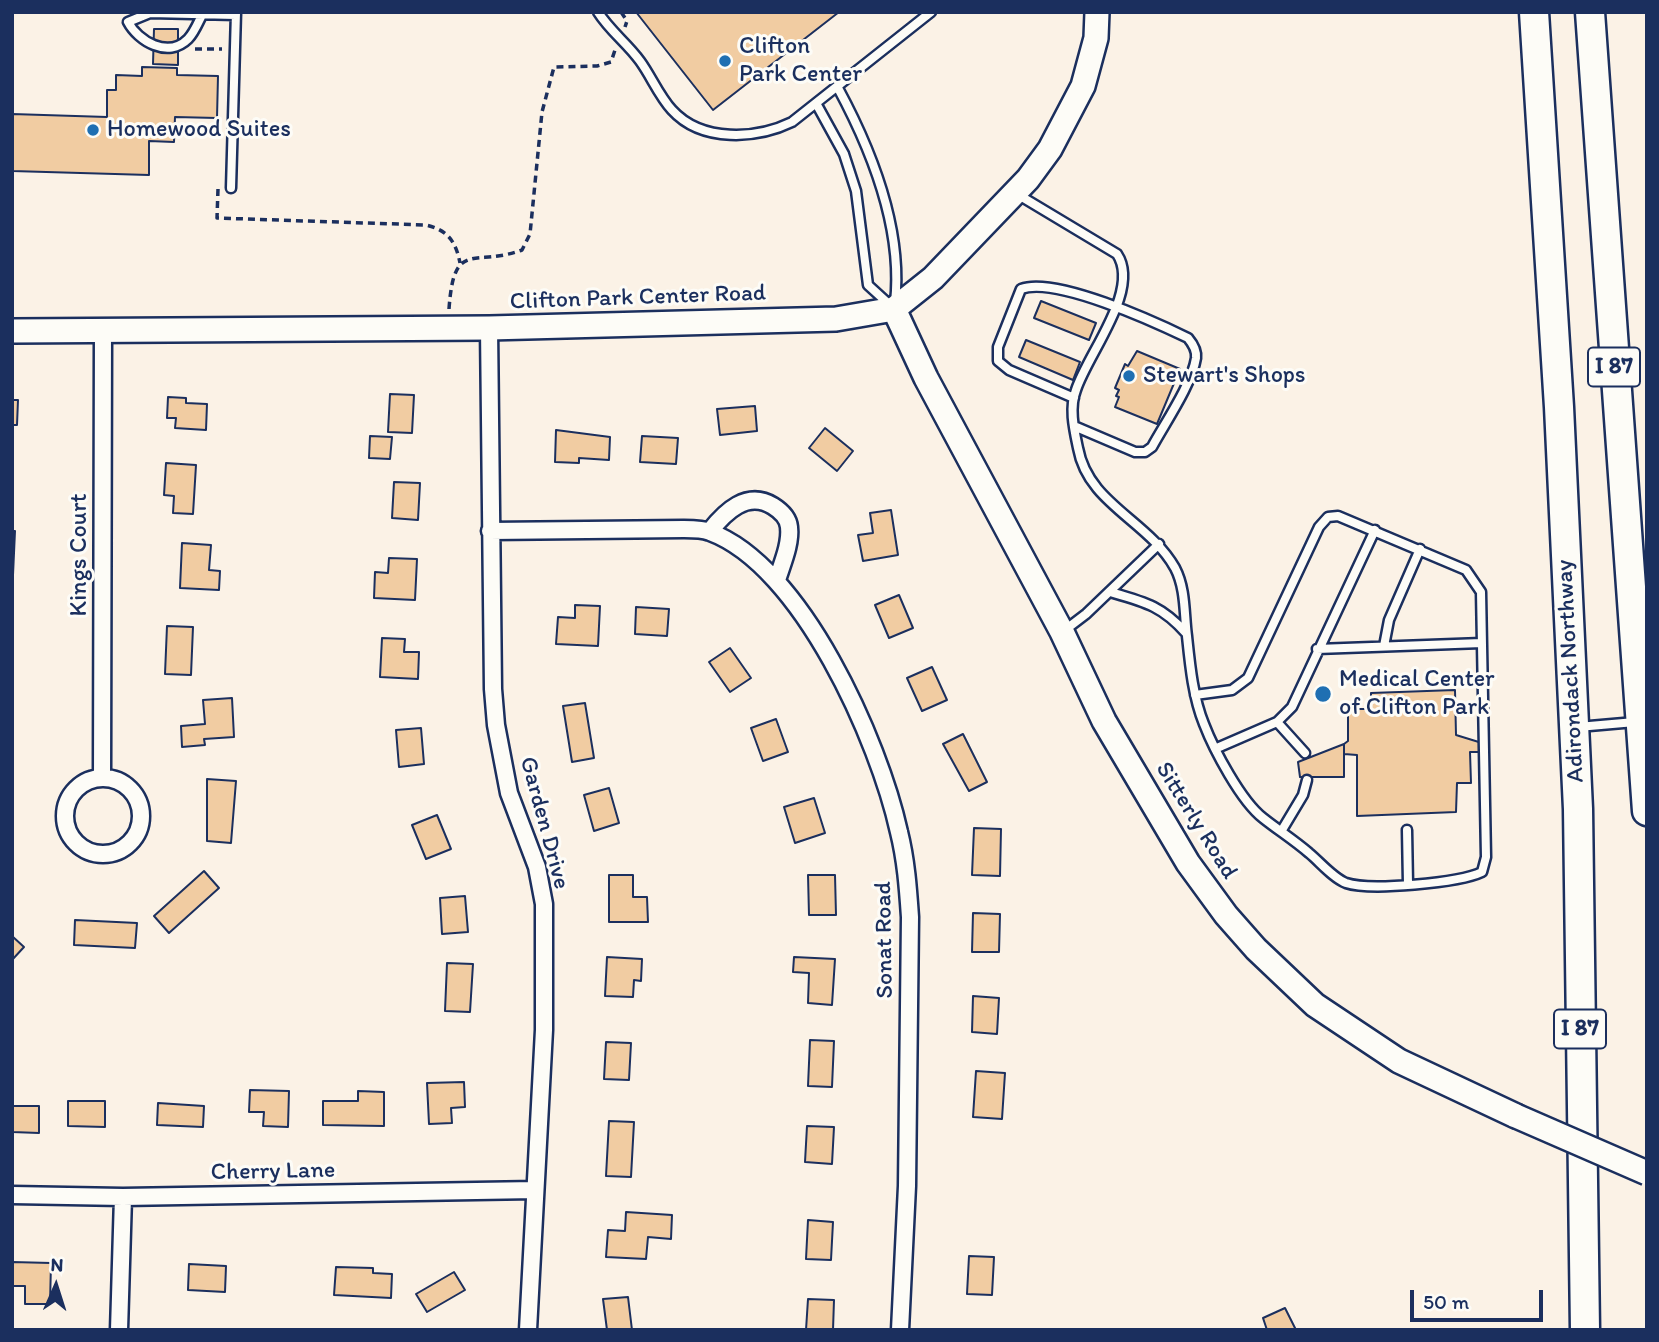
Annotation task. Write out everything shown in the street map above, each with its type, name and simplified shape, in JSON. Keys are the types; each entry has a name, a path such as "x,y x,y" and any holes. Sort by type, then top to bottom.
{"highway":[{"name":"Adirondack Northway","path":"1534,12 1559,407 1574,727 1585,1330"},
{"name":"I 87","path":"1590,12 1638,722 1647,811"}],"street":[{"name":"Clifton Park Center Road","path":"12,331 489,328 836,319 894,309 933,278 1015,192 1050,149 1083,86 1096,38 1097,12"},
{"name":"Sitterly Road","path":"894,309 926,378 1062,632 1104,721 1188,863 1256,949 1315,1005 1379,1049 1451,1087 1647,1172"},
{"name":"Garden Drive","path":"489,328 490,531 496,726 509,793 537,867 544,904 544,1030 528,1330"},
{"name":"Kings Court","path":"102,778 103,331"},
{"path":"710,531 724,513 741,503 755,500 779,510 789,525 789,538 777,580"},
{"name":"Sonat Road","path":"490,531 684,528 710,531 746,552 777,580 800,610 854,704 884,782 899,831 907,876 910,916 907,1186 900,1330"},
{"path":"102,778 123,784 132,791 141,810 139,831 133,841 115,853 105,855 94,854 75,843 65,824 65,812 73,792 81,785 102,778"},
{"name":"Cherry Lane","path":"12,1195 123,1197 535,1190"},
{"path":"118,1330 123,1197"}],"lane":[{"path":"598,12 619,40 638,57 673,111 710,131 740,136 777,129 817,105 931,12"},
{"path":"202,15 188,39 178,46 152,46 135,35 128,22 150,13 236,14 231,188"},
{"path":"838,88 865,143 888,224 898,274 894,309"},
{"path":"817,105 844,154 856,191 868,285 894,309"},
{"path":"1015,192 1117,254 1125,266 1124,284 1116,305 1074,398 1074,426 1085,474 1096,491 1159,544 1176,571 1185,607 1195,695 1204,724 1244,798 1262,817 1282,830 1343,882 1362,886 1408,884 1467,879 1482,872 1486,857 1480,592 1475,580 1466,570 1375,530 1338,516 1328,517 1319,527 1248,678 1233,690 1195,695"},
{"path":"1074,398 1009,370 998,361 998,346 1021,289 1030,286 1116,305 1188,338 1196,357 1152,447 1145,452 1135,452 1074,426"},
{"path":"1217,748 1278,722 1292,707 1375,530"},
{"path":"1062,632 1110,592 1159,544"},
{"path":"1384,646 1389,620 1420,549"},
{"path":"1110,592 1145,602 1167,613 1186,634"},
{"path":"1317,649 1482,643"},
{"path":"1278,722 1305,753"},
{"path":"1574,727 1638,722"},
{"path":"1282,830 1303,795 1307,780"},
{"path":"1407,831 1408,884"}],"path":[{"path":"450,328 450,286 453,272 460,264 473,258 507,256 522,250 533,218 541,125 554,67 597,66 603,62 611,62 627,21 621,12"},
{"path":"187,53 195,49 223,49"},
{"path":"218,188 217,218 426,225 438,228 456,244 460,264"}],"building":[{"name":"Clifton Park Center","path":"636,12 839,12 713,110"},
{"path":"154,29 178,29 178,65 153,64"},
{"name":"Homewood Suites","path":"142,67 177,68 177,75 218,76 217,118 175,117 174,142 149,141 149,175 12,171 12,114 107,117 107,90 116,90 116,75 142,76"},
{"path":"1041,301 1096,323 1089,340 1034,318"},
{"path":"1026,340 1080,362 1073,380 1019,357"},
{"path":"1137,351 1180,369 1157,424 1115,407 1119,390 1115,388 1125,364 1128,366"},
{"path":"390,394 414,395 412,433 388,432"},
{"path":"168,397 186,398 186,403 207,404 206,430 175,428 176,418 167,418"},
{"path":"12,400 18,400 17,425 12,425"},
{"path":"755,406 757,431 720,435 717,409"},
{"path":"825,428 853,451 837,471 809,448"},
{"path":"556,430 610,437 609,460 579,458 579,463 555,462"},
{"path":"370,436 392,437 390,459 369,458"},
{"path":"642,436 678,438 676,464 640,462"},
{"path":"166,463 196,465 193,514 173,513 174,496 164,495"},
{"path":"394,482 420,483 418,520 392,518"},
{"path":"891,510 898,555 863,561 858,535 873,533 870,513"},
{"path":"12,531 15,531 13,575 12,575"},
{"path":"182,543 211,545 209,570 220,571 219,590 180,588"},
{"path":"389,558 417,559 415,600 374,598 375,572 388,573"},
{"path":"899,595 913,628 889,638 875,605"},
{"path":"575,605 600,606 598,646 556,644 558,617 575,618"},
{"path":"636,607 669,609 667,636 635,634"},
{"path":"167,626 193,627 191,675 165,674"},
{"path":"382,638 405,639 404,652 419,652 418,679 380,677"},
{"path":"730,648 751,678 730,692 709,662"},
{"path":"932,667 947,700 922,711 907,678"},
{"path":"1455,690 1456,735 1482,743 1482,752 1470,752 1471,783 1457,783 1456,812 1357,816 1357,755 1344,754 1344,744 1348,741 1348,709 1371,709 1371,693"},
{"path":"232,698 234,737 204,739 205,745 182,747 181,726 205,724 203,700"},
{"path":"585,703 594,758 572,762 563,706"},
{"path":"776,719 788,752 763,761 751,728"},
{"path":"421,728 424,764 399,767 396,730"},
{"path":"963,734 987,782 969,791 943,744"},
{"path":"1344,744 1344,777 1300,777 1298,762"},
{"path":"207,779 236,781 231,843 207,841"},
{"path":"609,788 619,823 594,831 584,795"},
{"path":"814,798 825,833 795,843 784,807"},
{"path":"437,815 451,849 426,859 412,825"},
{"path":"974,828 1001,829 1000,876 972,875"},
{"path":"204,871 219,888 169,933 154,916"},
{"path":"609,875 633,875 633,897 647,897 648,922 609,922"},
{"path":"808,875 835,875 836,915 809,915"},
{"path":"465,896 468,932 442,934 440,898"},
{"path":"973,913 1000,914 999,952 972,952"},
{"path":"75,920 137,923 135,948 74,945"},
{"path":"12,936 24,947 12,960"},
{"path":"607,957 642,959 641,981 634,980 633,997 605,996"},
{"path":"794,957 835,959 832,1005 808,1003 809,973 793,972"},
{"path":"447,963 473,964 470,1012 445,1011"},
{"path":"973,996 999,998 997,1034 972,1032"},
{"path":"810,1040 834,1041 832,1087 808,1086"},
{"path":"606,1042 631,1043 629,1080 604,1079"},
{"path":"976,1071 1005,1073 1002,1119 973,1117"},
{"path":"464,1082 465,1107 451,1108 452,1123 429,1124 427,1083"},
{"path":"250,1090 289,1091 288,1127 263,1126 264,1112 249,1112"},
{"path":"358,1091 384,1092 384,1126 323,1125 323,1101 358,1101"},
{"path":"68,1101 105,1101 105,1127 68,1126"},
{"path":"158,1103 204,1106 203,1127 157,1125"},
{"path":"12,1106 39,1106 39,1133 12,1132"},
{"path":"609,1121 634,1122 631,1177 606,1176"},
{"path":"807,1126 834,1127 832,1164 805,1162"},
{"path":"626,1212 672,1215 671,1239 648,1237 646,1259 606,1257 608,1230 625,1231"},
{"path":"808,1220 833,1222 831,1260 806,1259"},
{"path":"969,1256 994,1257 992,1295 967,1294"},
{"path":"12,1262 51,1263 50,1304 25,1304 25,1286 12,1286"},
{"path":"189,1264 226,1266 225,1292 188,1290"},
{"path":"336,1267 373,1268 373,1273 392,1274 391,1298 334,1295"},
{"path":"454,1272 465,1290 427,1312 416,1294"},
{"path":"628,1297 632,1330 607,1330 603,1299"},
{"path":"808,1299 834,1300 833,1330 806,1330"},
{"path":"1285,1308 1296,1330 1267,1330 1263,1318"}],"place":[{"name":"Clifton Park Center","path":"725,61"},
{"name":"Homewood Suites","path":"93,130"},
{"name":"Stewart's Shops","path":"1129,376"},
{"name":"Medical Center of Clifton Park","path":"1323,694"}]}
